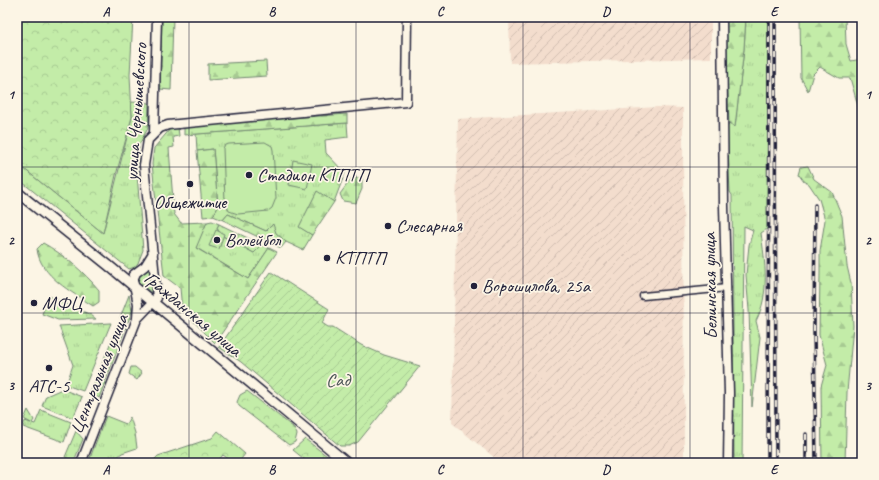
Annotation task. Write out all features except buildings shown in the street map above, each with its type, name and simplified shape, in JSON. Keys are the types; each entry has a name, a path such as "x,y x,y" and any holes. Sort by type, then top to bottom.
{"main road":[{"name":"Гражданская улица","path":"17,192 133,286 141,298 157,302 347,463"}],"street":[{"name":"улица Чернышевского","path":"157,17 154,133 148,140 144,165 157,302"},
{"path":"154,133 160,128 168,125 406,102 407,17"},
{"name":"Белинская улица","path":"722,17 725,108 723,145 727,288 728,463"},
{"path":"124,279 136,273 145,266 153,252"},
{"path":"133,286 132,280 136,273"},
{"path":"643,296 727,288"},
{"path":"137,319 141,298"},
{"name":"Центральная улица","path":"80,463 137,319 143,311 157,302"}],"shaded area":[{"path":"509,17 711,17 711,58 510,63"},
{"path":"658,107 683,108 684,463 501,463 452,423 458,119"}],"green space":[{"path":"17,17 133,17 130,75 132,117 116,175 103,233 17,163"},
{"path":"162,17 173,17 171,90 160,89"},
{"path":"725,17 746,17 735,127 729,123"},
{"path":"746,17 768,17 767,229 761,233 765,266 765,289 756,321 760,337 752,407 749,310 746,275 749,245 753,230 744,226 742,463 734,463 732,195 730,192 727,128 729,123 735,126 744,49"},
{"path":"800,17 845,17 846,44 851,61 862,59 862,120 850,78 839,78 820,67 813,74 808,91 801,78"},
{"path":"266,61 267,76 208,80 208,64"},
{"path":"131,102 149,103 148,128 139,145 137,173 143,250 138,263 135,267 129,269 17,178 17,163 103,233 132,117"},
{"path":"347,114 347,123 184,135 184,126"},
{"path":"347,123 348,137 325,140 326,153 345,173 334,202 317,192 300,227 312,235 303,250 286,242 276,233 266,231 228,214 223,220 213,216 218,207 213,149 197,151 196,134"},
{"path":"178,127 179,136 173,137 174,147 169,148 174,214 181,223 207,222 196,248 248,279 269,248 277,252 215,343 182,310 180,288 164,276 152,164 154,148 171,128"},
{"name":"Стадион КТПТП","path":"265,142 272,146 273,150 276,198 272,208 268,211 238,214 229,211 225,202 223,148 225,145 229,144"},
{"path":"213,149 218,207 213,216 203,217 197,151"},
{"path":"293,160 312,164 307,189 289,185"},
{"path":"808,166 814,179 832,192 842,216 847,266 851,283 853,326 847,392 845,463 822,463 821,386 827,365 819,335 820,251 825,220 819,199 809,184 804,181 799,174 801,167"},
{"path":"352,178 362,178 362,189 356,203 343,201 340,194"},
{"path":"317,191 334,202 312,235 299,227"},
{"path":"228,214 266,231 273,224 276,233 286,242 281,248 223,220"},
{"path":"212,221 219,224 217,228 221,235 254,253 262,245 269,248 248,279 195,247 207,222"},
{"path":"219,224 262,245 254,253 221,235 217,228"},
{"name":"Волейбол","path":"216,230 224,234 219,249 209,246"},
{"path":"43,243 66,258 93,283 99,290 99,302 93,306 67,289 50,275 39,259 37,249"},
{"path":"151,263 153,294 135,279 144,272"},
{"name":"Сад","path":"271,272 329,309 322,323 328,327 333,327 361,345 384,355 420,366 358,442 349,446 340,446 241,362 219,347"},
{"path":"129,295 132,311 128,322 120,318"},
{"path":"49,296 91,315 96,319 58,320 42,314"},
{"path":"111,323 83,391 66,385 73,365 59,326"},
{"path":"118,324 126,327 99,398 90,394"},
{"path":"131,367 135,367 142,373 137,380 129,374"},
{"path":"62,389 82,397 73,418 42,406 46,396"},
{"path":"247,391 293,427 297,434 295,442 289,445 239,406 237,402 240,395"},
{"path":"28,410 34,420 32,423 35,424 41,410 71,422 64,442 23,427 25,421 31,423 24,419"},
{"path":"106,416 126,424 130,417 135,433 137,448 122,453 110,463 88,463"},
{"path":"76,431 83,439 74,461 65,457"},
{"path":"218,431 245,454 238,463 234,463 223,455 216,463 152,462 158,456 212,438"},
{"path":"305,439 336,463 309,463 293,450"}],"railway":[{"path":"775,17 776,463"},
{"path":"768,463 769,21"},
{"path":"815,205 814,330 816,463"},
{"path":"806,434 806,463"}],"place":[{"name":"Стадион КТПТП","path":"249,175"},
{"name":"Общежитие","path":"190,184"},
{"name":"Слесарная","path":"388,226"},
{"name":"Волейбол","path":"217,240"},
{"name":"КТПТП","path":"327,258"},
{"name":"Ворошилова, 25а","path":"474,286"},
{"name":"МФЦ","path":"34,303"},
{"name":"АТС-5","path":"49,368"}]}
